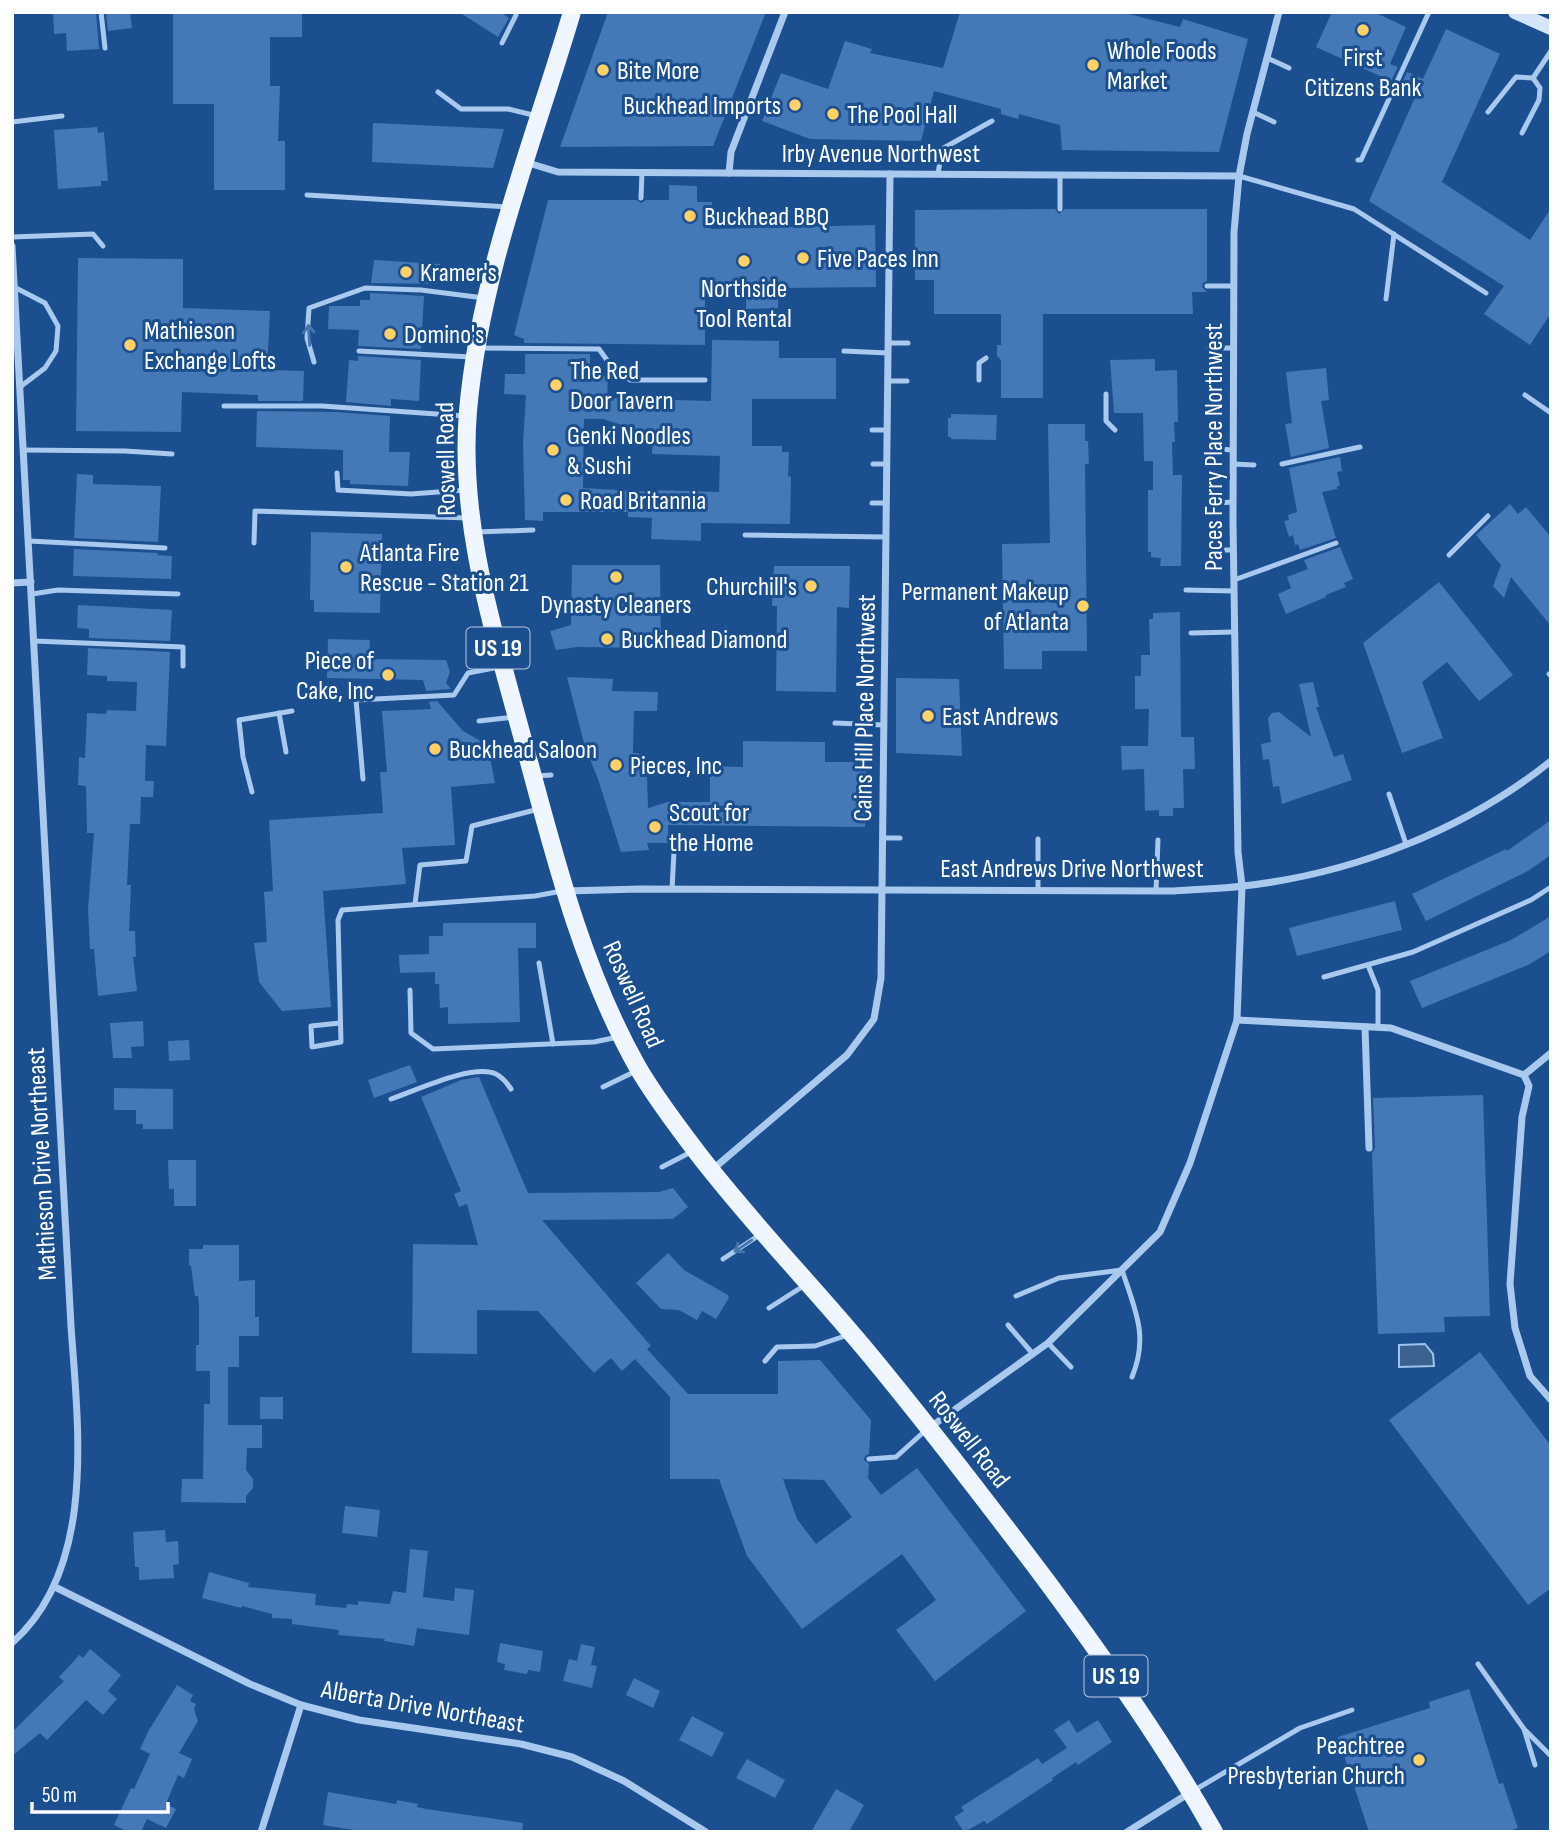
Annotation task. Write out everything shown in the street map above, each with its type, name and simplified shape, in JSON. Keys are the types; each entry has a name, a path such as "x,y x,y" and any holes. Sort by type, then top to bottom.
{"main road":[{"name":"Roswell Road","path":"572,12 486,298 475,352 468,416 468,490 485,604 517,717 542,776 542,808 565,891 591,966 621,1036 638,1069 664,1109 711,1170 851,1334 979,1491 1114,1673 1214,1832"},
{"path":"1516,12 1538,17 1551,28"}],"street":[{"path":"729,173 731,152 785,12"},
{"name":"Paces Ferry Place Northwest","path":"929,1428 1048,1343 1160,1232 1190,1163 1237,1020 1242,886 1238,852 1233,551 1234,232 1239,176 1279,12"},
{"name":"Irby Avenue Northwest","path":"525,162 558,172 1239,176"},
{"name":"Cains Hill Place Northwest","path":"711,1170 847,1055 874,1019 881,978 883,890 890,174"},
{"name":"Mathieson Drive Northeast","path":"12,246 78,1421 76,1476 70,1536 64,1563 55,1587 39,1613 12,1643"},
{"path":"12,583 31,582"},
{"name":"East Andrews Drive Northwest","path":"565,891 1156,891 1242,886 1327,870 1406,844 1506,793 1551,761"},
{"path":"1237,1020 1391,1028 1524,1075 1529,1086 1522,1117 1510,1284 1515,1328 1530,1377 1551,1401"},
{"path":"1365,1027 1369,1148"},
{"path":"1524,1075 1551,1053"},
{"name":"Alberta Drive Northeast","path":"55,1587 250,1684 301,1705 359,1720 521,1744 572,1757 624,1782 706,1832"},
{"path":"261,1832 301,1705"},
{"path":"1126,1832 1191,1792"}],"lane":[{"path":"101,12 105,48"},
{"path":"502,43 515,12"},
{"path":"1358,160 1361,160 1429,12"},
{"path":"1533,78 1551,51"},
{"path":"1267,58 1289,68"},
{"path":"1488,112 1516,77 1533,78"},
{"path":"1522,133 1539,100 1540,88 1533,78"},
{"path":"438,92 461,109 508,109 540,116"},
{"path":"1253,112 1274,122"},
{"path":"12,122 62,116"},
{"path":"938,174 942,149 992,121"},
{"path":"641,198 642,172"},
{"path":"1059,209 1060,175"},
{"path":"1239,176 1354,209 1486,293"},
{"path":"307,195 512,207"},
{"path":"12,237 93,234 103,246"},
{"path":"1386,299 1394,234"},
{"path":"1208,286 1234,286"},
{"path":"15,288 46,303 58,326 56,351 45,368 20,387"},
{"path":"314,362 307,338 309,308 365,288 421,290 486,298"},
{"path":"888,343 908,343"},
{"path":"1209,348 1233,348"},
{"path":"359,351 599,349 614,370 630,380 705,380"},
{"path":"844,351 888,353"},
{"path":"979,380 979,363 986,358"},
{"path":"888,381 906,381"},
{"path":"1106,394 1106,421 1115,430"},
{"path":"1525,395 1551,413"},
{"path":"224,406 322,405 468,416"},
{"path":"872,430 887,430"},
{"path":"1282,464 1360,447"},
{"path":"1217,449 1233,450"},
{"path":"24,450 125,450 173,454"},
{"path":"873,464 887,464"},
{"path":"1233,464 1254,465"},
{"path":"337,474 338,490 411,494 468,490"},
{"path":"1217,503 1233,502"},
{"path":"872,503 887,503"},
{"path":"254,543 255,511 533,530"},
{"path":"1449,555 1488,516"},
{"path":"745,535 886,537"},
{"path":"29,541 165,548"},
{"path":"1234,580 1336,543"},
{"path":"1218,551 1233,551"},
{"path":"32,594 58,590 178,594"},
{"path":"1186,590 1234,591"},
{"path":"1191,633 1235,632"},
{"path":"34,641 183,648 183,666"},
{"path":"363,779 356,700 454,695 468,673 503,667"},
{"path":"252,792 243,757 239,720 292,710"},
{"path":"279,713 286,752"},
{"path":"479,721 517,717"},
{"path":"835,723 884,725"},
{"path":"1389,794 1406,844"},
{"path":"415,904 421,864 466,861 472,826 542,808"},
{"path":"883,838 900,838"},
{"path":"1038,839 1038,890"},
{"path":"1156,891 1158,840"},
{"path":"673,889 674,852"},
{"path":"1324,977 1413,953 1531,900 1551,887"},
{"path":"340,1023 311,1026 312,1047 341,1042 338,920 342,910 535,896 565,891"},
{"path":"539,963 553,1044"},
{"path":"1368,965 1378,990 1378,1028"},
{"path":"410,990 411,1033 433,1049 594,1042 621,1036"},
{"path":"603,1087 638,1069"},
{"path":"391,1099 474,1071 494,1073 503,1078 511,1089"},
{"path":"662,1167 695,1150"},
{"path":"723,1259 763,1232"},
{"path":"1016,1296 1059,1278 1122,1270 1140,1327 1140,1358 1132,1377"},
{"path":"769,1308 808,1284"},
{"path":"1008,1325 1033,1354"},
{"path":"765,1361 776,1347 815,1346 851,1334"},
{"path":"1048,1343 1071,1367"},
{"path":"869,1459 896,1457 929,1428"},
{"path":"1478,1664 1524,1729 1551,1756"},
{"path":"1191,1792 1300,1728 1352,1710"},
{"path":"1524,1729 1535,1765"}],"water":[{"path":"1425,1344 1433,1354 1434,1366 1399,1367 1399,1345"}],"building":[{"path":"53,12 96,12 99,49 67,51 66,33 54,34"},
{"path":"106,12 130,12 132,28 108,31"},
{"path":"173,12 302,12 302,37 270,37 270,86 280,86 278,141 285,141 285,190 214,190 214,104 173,104"},
{"path":"459,12 500,12 509,18 498,37"},
{"path":"608,12 766,12 713,146 560,147"},
{"name":"Whole Foods Market","path":"960,12 1121,12 1180,27 1183,19 1248,39 1219,152 1062,150 1060,125 1019,114 1018,119 1001,114 1001,109 934,91 921,141 810,139 762,121 781,73 828,89 845,41 872,49 870,53 943,68"},
{"path":"1332,12 1374,12 1406,27 1390,64 1398,67 1391,81 1316,47"},
{"path":"1446,29 1500,54 1442,182 1530,240 1551,208 1551,313 1530,345 1484,314 1504,286 1369,201 1417,93 1401,86 1407,72 1423,79"},
{"path":"373,123 504,129 493,168 372,162"},
{"path":"97,127 98,133 104,132 108,181 101,181 101,186 58,189 54,130"},
{"path":"669,185 697,186 697,202 712,202 711,229 875,225 876,287 778,288 778,308 746,309 746,288 705,289 705,345 524,343 524,339 514,335 548,200 636,200 641,203 646,200 669,200"},
{"path":"1055,209 1059,214 1065,209 1207,209 1207,281 1202,287 1207,292 1192,292 1193,314 1043,314 1043,398 1001,398 1001,360 997,356 997,345 1001,345 1001,314 934,314 934,280 915,280 915,210"},
{"name":"Mathieson Exchange Lofts","path":"78,258 183,259 183,308 270,311 267,370 304,371 303,401 258,401 258,395 182,392 181,432 76,431"},
{"name":"Kramer's","path":"374,260 440,264 437,284 371,283"},
{"path":"370,293 424,296 421,349 358,346 359,330 328,329 329,306 360,306 360,300 370,300"},
{"path":"712,340 779,341 779,358 836,358 836,399 752,399 752,446 782,446 782,452 789,452 790,524 701,523 701,541 651,539 652,518 628,517 628,512 543,512 543,521 525,520 523,443 526,395 504,394 505,374 525,374 525,354 590,354 590,375 608,376 607,398 711,401","holes":["584,419 603,419 653,435 652,454 720,456 719,492 583,488"]},
{"path":"358,356 421,360 419,401 391,399 391,406 346,402 349,360 358,361"},
{"path":"1155,359 1155,371 1177,370 1178,422 1174,422 1175,442 1172,442 1173,475 1182,475 1181,566 1160,566 1161,558 1151,557 1151,552 1148,552 1148,490 1153,490 1153,461 1144,461 1143,413 1114,413 1110,360"},
{"path":"1326,368 1329,400 1321,401 1329,448 1291,457 1285,424 1292,423 1286,372"},
{"path":"257,411 390,416 389,452 410,452 408,486 350,484 350,480 343,480 343,450 256,447"},
{"path":"951,414 997,415 996,440 951,439 948,437 948,418 951,418"},
{"path":"1048,424 1085,424 1085,441 1088,441 1089,464 1085,464 1087,651 1042,651 1042,669 1004,669 1002,544 1050,543"},
{"path":"1340,457 1342,471 1337,472 1340,486 1322,492 1336,538 1300,550 1298,544 1295,545 1293,535 1289,537 1284,521 1289,520 1288,515 1297,512 1289,468"},
{"path":"77,474 93,475 93,484 161,486 158,542 74,538"},
{"path":"1510,504 1518,514 1526,507 1551,537 1551,626 1511,577 1504,598 1493,586 1501,565 1476,535"},
{"name":"Atlanta Fire Rescue - Station 21","path":"311,532 382,534 380,613 314,612 314,600 310,600"},
{"path":"1340,547 1353,579 1344,583 1346,587 1286,614 1278,594 1291,588 1287,577 1308,569 1304,560"},
{"path":"74,549 172,556 171,579 73,576"},
{"path":"572,565 660,565 661,648 577,647 556,650 550,631 571,625"},
{"path":"774,566 850,566 849,608 837,607 836,692 776,691 777,606 772,606"},
{"path":"1439,582 1513,675 1479,701 1447,662 1422,682 1443,738 1402,753 1363,643"},
{"path":"78,605 172,610 170,641 89,638 89,629 77,628"},
{"path":"1180,612 1181,737 1194,737 1195,769 1183,769 1184,808 1173,808 1173,816 1159,816 1159,810 1145,811 1144,769 1122,770 1121,746 1148,746 1149,709 1135,709 1135,676 1141,676 1141,655 1150,655 1149,619 1153,619 1153,613"},
{"name":"Piece of Cake, Inc","path":"328,639 370,640 369,659 446,660 450,672 446,683 451,689 426,691 423,680 327,678"},
{"path":"88,648 170,652 166,746 146,745 145,781 154,781 153,797 141,797 140,824 130,824 127,885 131,885 129,931 135,931 136,957 133,957 137,991 98,996 94,949 90,949 88,909 94,833 87,833 86,786 78,785 79,757 85,758 87,713 106,714 107,710 136,711 137,682 107,681 107,676 87,675"},
{"path":"567,677 613,679 612,691 658,692 657,711 634,711 633,753 639,753 640,777 647,777 648,808 668,802 710,802 710,766 743,767 743,741 825,742 825,762 866,762 865,827 668,825 668,843 647,843 649,850 621,852 585,747"},
{"name":"East Andrews","path":"896,678 959,679 962,756 896,753"},
{"path":"1313,682 1319,707 1316,707 1334,757 1343,754 1352,780 1282,804 1279,786 1273,787 1269,759 1263,760 1261,744 1271,742 1268,718 1272,713 1279,712 1311,737 1299,684"},
{"path":"437,701 463,731 479,740 490,758 495,783 451,787 455,845 402,848 406,884 323,891 331,1007 282,1011 259,982 254,943 267,942 264,892 273,891 269,820 383,813 380,772 387,772 382,711 431,709 429,702"},
{"path":"1551,820 1551,855 1528,871 1426,921 1412,894 1506,849 1507,851"},
{"path":"1395,901 1402,930 1297,956 1289,928"},
{"path":"1551,916 1551,951 1528,965 1422,1008 1410,981 1511,940"},
{"path":"443,923 536,923 536,948 518,948 520,1022 448,1024 448,1007 440,1008 439,984 435,984 435,972 400,973 399,955 429,954 429,936 443,936"},
{"path":"143,1021 144,1046 131,1047 132,1058 113,1058 110,1023"},
{"path":"189,1040 190,1060 169,1061 168,1041"},
{"path":"410,1065 417,1082 374,1098 368,1080"},
{"path":"479,1077 528,1193 659,1192 673,1188 688,1207 673,1219 542,1220 651,1346 647,1349 688,1394 778,1394 778,1361 820,1360 871,1420 869,1454 864,1460 869,1464 868,1478 881,1495 917,1468 1026,1611 935,1681 896,1630 936,1600 902,1554 802,1629 747,1556 719,1479 670,1479 670,1397 635,1359 622,1371 611,1358 594,1373 538,1311 477,1310 477,1354 412,1353 413,1244 478,1245 467,1204 459,1207 454,1194 461,1191 421,1097 461,1080","holes":["783,1479 824,1480 852,1517 816,1544 797,1519"]},
{"path":"114,1088 173,1089 173,1129 143,1129 143,1124 136,1124 136,1110 114,1110"},
{"path":"1483,1095 1490,1316 1444,1317 1445,1332 1378,1334 1372,1153 1375,1148 1373,1098"},
{"path":"168,1160 196,1160 196,1206 174,1206 174,1189 169,1189"},
{"path":"203,1245 239,1245 239,1281 255,1280 255,1317 259,1317 259,1336 239,1336 239,1367 228,1367 228,1425 262,1425 262,1448 247,1448 246,1470 253,1479 253,1488 246,1496 246,1503 181,1502 182,1479 203,1479 204,1404 210,1404 210,1371 196,1371 199,1305 189,1265 189,1249 203,1249"},
{"path":"668,1253 684,1270 728,1295 729,1298 716,1319 702,1311 697,1320 679,1310 661,1309 636,1283"},
{"path":"1480,1352 1551,1446 1551,1588 1528,1605 1389,1420"},
{"path":"260,1397 283,1397 283,1419 260,1419"},
{"path":"345,1506 380,1510 377,1537 342,1533"},
{"path":"165,1530 166,1542 178,1541 179,1564 173,1565 174,1578 139,1580 139,1567 135,1567 133,1532"},
{"path":"410,1549 428,1551 423,1597 454,1601 455,1588 474,1590 469,1635 417,1628 414,1646 384,1641 385,1639 338,1635 339,1630 292,1624 292,1619 272,1618 272,1614 202,1598 209,1572 249,1583 248,1587 316,1594 315,1605 346,1608 347,1604 358,1605 358,1601 390,1604 393,1591 406,1593"},
{"path":"500,1643 543,1651 540,1672 528,1670 527,1674 504,1670 505,1664 497,1662"},
{"path":"581,1644 595,1647 591,1665 597,1666 592,1688 563,1681 569,1659 577,1661"},
{"path":"90,1649 121,1675 108,1691 117,1699 103,1715 86,1700 47,1740 40,1733 12,1756 12,1732 64,1681 59,1677 79,1655 83,1658"},
{"path":"634,1678 660,1691 653,1708 626,1695"},
{"path":"177,1685 193,1695 190,1701 196,1704 194,1709 198,1721 179,1753 192,1759 184,1778 178,1775 166,1804 176,1809 166,1828 147,1819 141,1832 128,1832 114,1825 150,1754 140,1749"},
{"name":"Peachtree Presbyterian Church","path":"1469,1689 1499,1784 1503,1783 1518,1828 1507,1832 1369,1832 1338,1737 1430,1708 1429,1702"},
{"path":"692,1716 724,1733 712,1757 679,1740"},
{"path":"1069,1720 1077,1733 1098,1720 1112,1742 1078,1765 1076,1762 987,1824 984,1821 964,1832 954,1817 964,1811 961,1807 1038,1758 1042,1764 1067,1748 1054,1730"},
{"path":"747,1759 785,1780 775,1798 736,1778"},
{"path":"836,1789 864,1805 849,1832 811,1832"},
{"path":"328,1792 396,1804 397,1800 418,1804 417,1807 426,1809 523,1823 522,1832 367,1832 323,1825"}],"place":[{"name":"First Citizens Bank","path":"1363,30"},
{"name":"Whole Foods Market","path":"1093,65"},
{"name":"Bite More","path":"603,70"},
{"name":"Buckhead Imports","path":"795,105"},
{"name":"The Pool Hall","path":"833,114"},
{"name":"Buckhead BBQ","path":"690,216"},
{"name":"Five Paces Inn","path":"803,258"},
{"name":"Northside Tool Rental","path":"744,261"},
{"name":"Kramer's","path":"406,272"},
{"name":"Domino's","path":"390,334"},
{"name":"Mathieson Exchange Lofts","path":"130,345"},
{"name":"The Red Door Tavern","path":"556,385"},
{"name":"Genki Noodles & Sushi","path":"553,450"},
{"name":"Road Britannia","path":"566,500"},
{"name":"Atlanta Fire Rescue - Station 21","path":"346,567"},
{"name":"Dynasty Cleaners","path":"616,577"},
{"name":"Churchill's","path":"811,586"},
{"name":"Permanent Makeup of Atlanta","path":"1083,606"},
{"name":"Buckhead Diamond","path":"607,639"},
{"name":"Piece of Cake, Inc","path":"388,675"},
{"name":"East Andrews","path":"928,716"},
{"name":"Buckhead Saloon","path":"435,749"},
{"name":"Pieces, Inc","path":"616,765"},
{"name":"Scout for the Home","path":"655,827"},
{"name":"Peachtree Presbyterian Church","path":"1419,1760"}]}
